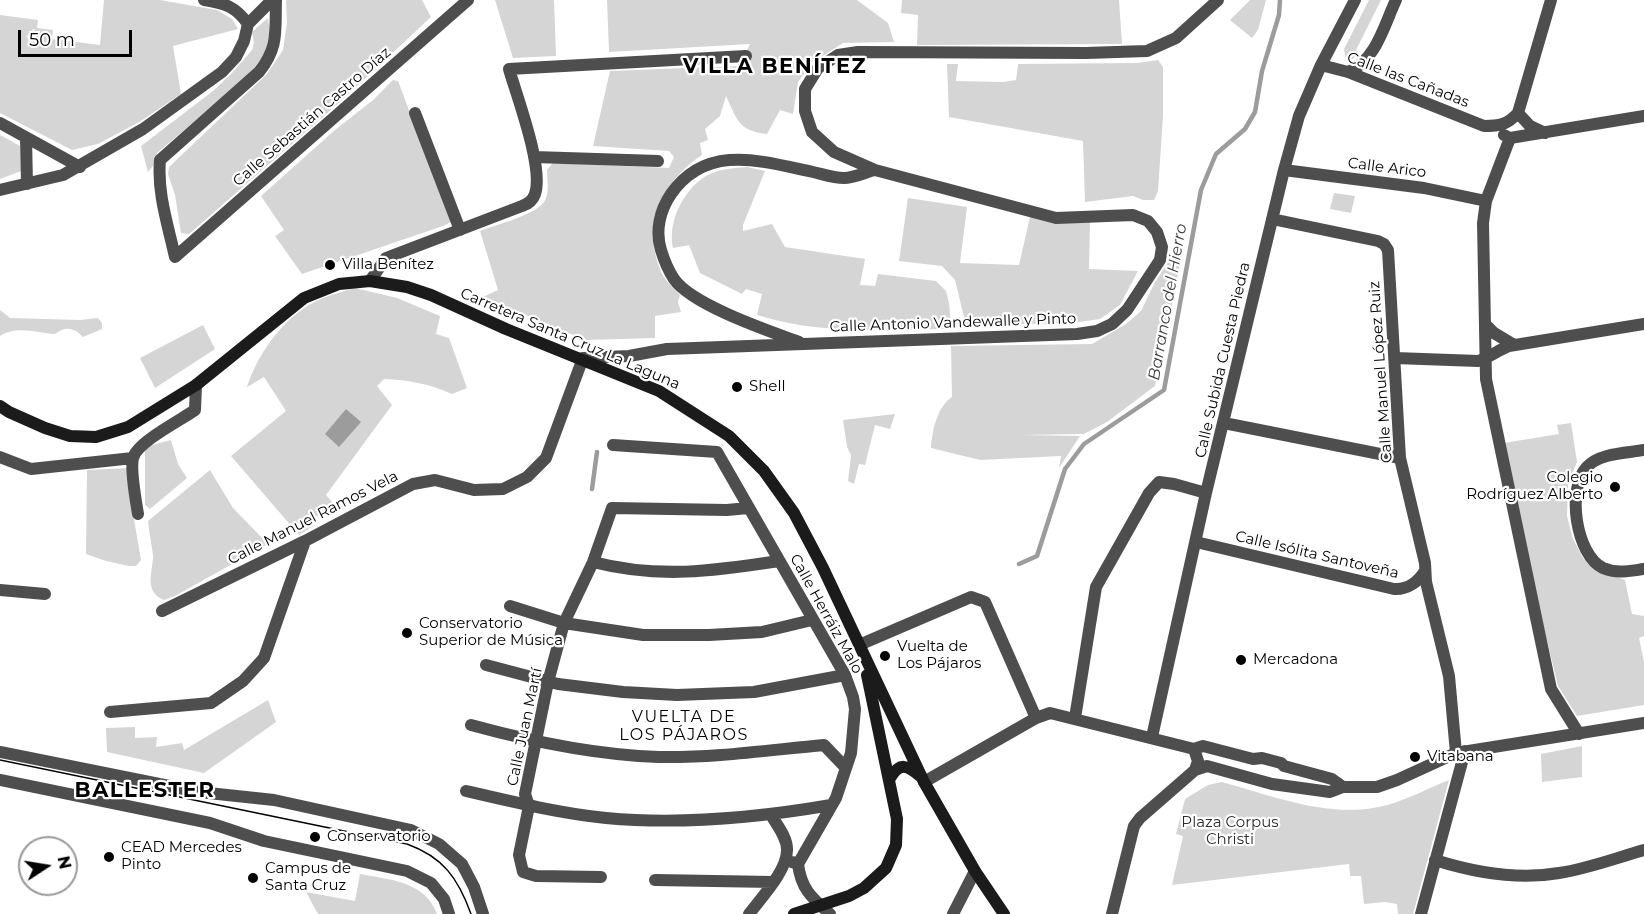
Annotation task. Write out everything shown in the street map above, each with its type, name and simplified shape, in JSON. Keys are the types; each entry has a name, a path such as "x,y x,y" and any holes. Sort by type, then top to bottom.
{"main road":[{"name":"Carretera Santa Cruz La Laguna","path":"0,406 45,428 70,436 96,437 128,427 196,385 304,298 339,284 370,281 407,287 430,295 506,329 583,358 659,391 729,436 757,464 794,513 823,568 922,779 975,871 1004,914"},
{"path":"794,914 825,910 864,888 886,868 891,859 898,832 890,778 860,648"},
{"path":"890,778 896,769 902,767 911,768 922,779"}],"street":[{"path":"204,0 221,3 239,12 248,24"},
{"path":"0,190 63,175 144,129 222,72 236,57 244,41 248,24 274,0"},
{"name":"Calle Sebastián Castro Díaz","path":"274,0 275,39 270,58 259,72 160,160 158,176 175,257 468,0"},
{"name":"Calle Antonio Vandewalle y Pinto","path":"583,358 629,356 666,349 1054,335 1097,331 1112,324 1127,310 1160,260 1162,247 1157,232 1148,221 1133,215 1056,218 875,170 834,152 812,132 805,111 805,89 818,68 838,55 858,52 1147,51 1176,38 1218,0"},
{"name":"Calle Subida Cuesta Piedra","path":"1152,737 1206,493 1284,170 1299,116 1321,65 1355,0"},
{"path":"1348,72 1359,68 1370,55 1396,0"},
{"path":"1484,126 1501,126 1511,121 1518,113 1551,0"},
{"path":"1370,55 1372,70 1380,84"},
{"path":"370,281 386,258 529,203 535,195 537,172 509,69 746,56"},
{"name":"Calle las Cañadas","path":"1321,65 1380,84 1510,138"},
{"path":"415,113 460,230"},
{"path":"1518,113 1530,126 1545,133"},
{"path":"1578,734 1551,689 1486,379 1483,223 1486,201 1510,138 1644,116"},
{"path":"0,123 80,167"},
{"path":"26,138 27,184"},
{"path":"534,158 658,161"},
{"path":"805,344 734,317 675,281 664,261 659,245 658,221 666,201 676,187 698,168 736,158 844,178 875,170"},
{"name":"Calle Arico","path":"1284,170 1424,188 1486,201"},
{"name":"Calle Manuel López Ruiz","path":"1272,219 1378,241 1388,250 1400,458 1449,676 1461,752"},
{"path":"1395,358 1478,361 1514,345 1644,324"},
{"path":"1486,325 1494,333 1514,345"},
{"name":"Calle Manuel Ramos Vela","path":"162,611 305,541 414,484 435,480 474,490 503,489 527,477 546,458 583,358"},
{"path":"138,514 133,458 143,444 195,410 196,385"},
{"path":"1224,423 1400,458"},
{"name":"Calle Herráiz Malo","path":"613,445 717,452 845,675 853,697 854,739 836,798 792,862 748,914"},
{"path":"1644,450 1615,454 1587,467 1577,489 1575,514 1584,546 1601,567 1619,573 1644,569"},
{"path":"0,457 31,469 133,458"},
{"path":"1075,718 1096,587 1149,493 1159,482 1206,493"},
{"name":"Calle Juan Martí","path":"601,877 536,876 523,872 519,855 529,806 525,794 535,742 564,623 579,595 612,508 727,510 748,508"},
{"path":"110,712 211,703 243,681 264,658 305,541"},
{"name":"Calle Isólita Santoveña","path":"1196,542 1394,590 1403,590 1420,579 1425,571"},
{"path":"593,561 638,571 690,573 779,561"},
{"path":"0,590 45,594"},
{"path":"860,648 971,597 985,602 1036,718"},
{"path":"510,606 564,623 643,635 762,632 812,620"},
{"path":"486,665 548,682 623,692 690,696 754,692 845,675"},
{"path":"922,779 1036,718 1050,713 1194,749 1203,746 1252,759 1262,758 1332,779 1343,787"},
{"path":"1112,914 1134,826 1155,803 1195,770 1207,766 1279,784 1330,792 1343,787 1377,787 1461,752 1488,746 1644,723"},
{"path":"471,725 535,742 622,755 709,756 824,745 846,768"},
{"path":"1194,749 1198,760 1195,770"},
{"path":"0,752 199,792 274,800 411,830 439,844 462,864 474,887 483,914"},
{"path":"1421,914 1461,752"},
{"path":"1251,777 1247,768 1252,759"},
{"path":"1279,784 1285,777 1284,766"},
{"path":"0,780 210,823 264,841 407,871 431,883 444,899 449,914"},
{"path":"466,791 529,806 607,818 655,821 694,821 771,815 831,805"},
{"path":"771,815 782,832 805,891 825,910"},
{"path":"1435,860 1519,876 1558,873 1644,850"},
{"path":"953,914 975,871"},
{"path":"655,880 773,882"}],"green space":[{"path":"104,0 160,0 217,10 232,19 238,29 173,46 181,94 141,121 98,144 72,150 0,113 0,15 38,20 37,28 53,30 52,39 100,45"},
{"path":"287,0 422,0 431,17 341,101 189,234 181,233 175,195 168,174 169,167 267,74 283,50 287,23"},
{"path":"495,0 554,0 556,56 513,58"},
{"path":"607,0 857,0 888,23 894,42 843,43 812,63 798,82 793,114 780,110 767,134 744,127 736,117 726,96 720,116 705,129 708,140 700,143 702,155 676,177 660,204 655,219 653,235 655,252 663,276 680,295 678,302 681,312 655,316 655,338 585,340 483,297 498,290 480,231 539,207 546,199 547,170 553,163 669,168 674,157 669,151 593,146 610,71 739,66 750,44 609,52"},
{"path":"902,0 1119,0 1122,44 917,45 918,15 901,13"},
{"path":"1250,0 1266,0 1258,30 1252,38 1230,20"},
{"path":"1369,0 1381,0 1356,50 1360,53 1350,61 1345,56 1344,49"},
{"path":"268,18 270,33 265,53 250,74 157,153 153,166 148,172 141,146 213,91 232,73 252,50 254,43 252,32"},
{"path":"1158,60 1163,67 1163,116 1158,191 1154,200 1143,200 1133,196 1085,202 1083,141 949,117 947,64 958,64 956,81 1003,82 1016,80 1018,64 1137,63"},
{"path":"393,80 398,81 451,222 302,274 275,236 284,230 261,196 335,130 373,100"},
{"path":"0,135 20,146 21,171 0,179"},
{"path":"747,167 765,171 743,225 743,231 772,224 785,247 865,259 860,285 875,286 878,274 936,281 946,291 951,324 949,329 852,330 805,326 781,321 757,315 762,294 746,289 742,294 700,273 689,245 673,248 673,228 679,207 691,189 706,176 721,170"},
{"path":"1334,193 1355,196 1351,213 1330,209"},
{"path":"908,198 967,207 960,263 1019,265 1030,217 1090,221 1089,269 1138,271 1120,305 1100,319 1072,323 966,325 955,280 942,266 899,261"},
{"path":"1183,251 1155,386 1107,422 1084,434 1021,435 1080,436 1059,468 1061,456 980,460 931,448 939,413 952,397 951,346 1092,344 1126,324 1141,311 1155,282 1175,252"},
{"path":"355,288 397,298 440,316 436,334 449,338 467,388 452,394 419,383 384,379 377,386 392,405 326,495 334,504 318,516 308,519 313,526 299,535 231,456 286,411 264,377 247,387 266,347 286,323 310,304"},
{"path":"0,310 10,318 80,320 98,318 102,323 102,329 83,337 69,329 55,334 20,330 0,336"},
{"path":"203,325 215,349 155,388 140,358"},
{"path":"895,414 890,429 875,425 865,465 859,464 854,484 848,481 851,455 847,447 843,420"},
{"path":"1571,423 1577,462 1568,484 1567,516 1573,539 1583,558 1592,567 1625,580 1632,614 1644,616 1644,636 1639,638 1644,662 1644,705 1577,716 1558,686 1519,524 1504,443 1559,434 1557,425"},
{"path":"171,440 178,464 187,478 150,509 145,505 145,447"},
{"path":"128,468 129,490 141,560 136,566 106,561 86,554 87,470"},
{"path":"210,470 233,508 268,544 164,600 153,592 151,586 153,556 148,521"},
{"path":"268,700 276,722 204,773 107,752 106,728 135,727 135,738 157,737 156,747 182,743 184,750"},
{"path":"1582,746 1582,777 1542,782 1541,754"},
{"name":"Plaza Corpus Christi","path":"1449,780 1413,914 1398,914 1397,904 1385,902 1364,904 1361,876 1350,876 1349,864 1172,885 1183,836 1176,834 1185,799 1208,785 1222,782 1307,805 1350,810 1394,803"},
{"path":"360,874 415,888 431,903 437,914 318,914 306,892 355,901"}],"shaded area":[{"path":"346,409 361,422 339,447 325,434"}],"waterway":[{"name":"Barranco del Hierro","path":"1019,564 1037,556 1065,469 1084,444 1164,390 1201,190 1216,154 1245,129 1255,112 1262,71 1279,15 1280,0"},
{"name":"Barranco del Hierro","path":"592,489 597,452"}],"tram line":[{"path":"0,760 407,844 430,855 448,870 461,890 471,914"}],"place":[{"name":"Villa Benítez","path":"330,265"},
{"name":"Shell","path":"737,387"},
{"name":"Colegio Rodríguez Alberto","path":"1615,487"},
{"name":"Conservatorio Superior de Música","path":"407,633"},
{"name":"Vuelta de Los Pájaros","path":"885,656"},
{"name":"Mercadona","path":"1241,660"},
{"name":"Vitabana","path":"1415,757"},
{"name":"Conservatorio","path":"315,837"},
{"name":"CEAD Mercedes Pinto","path":"109,857"},
{"name":"Campus de Santa Cruz","path":"253,878"}],"district":[{"name":"VILLA BENÍTEZ","path":"775,67"},
{"name":"VUELTA DE LOS PÁJAROS","path":"684,726"},
{"name":"BALLESTER","path":"145,791"}]}
